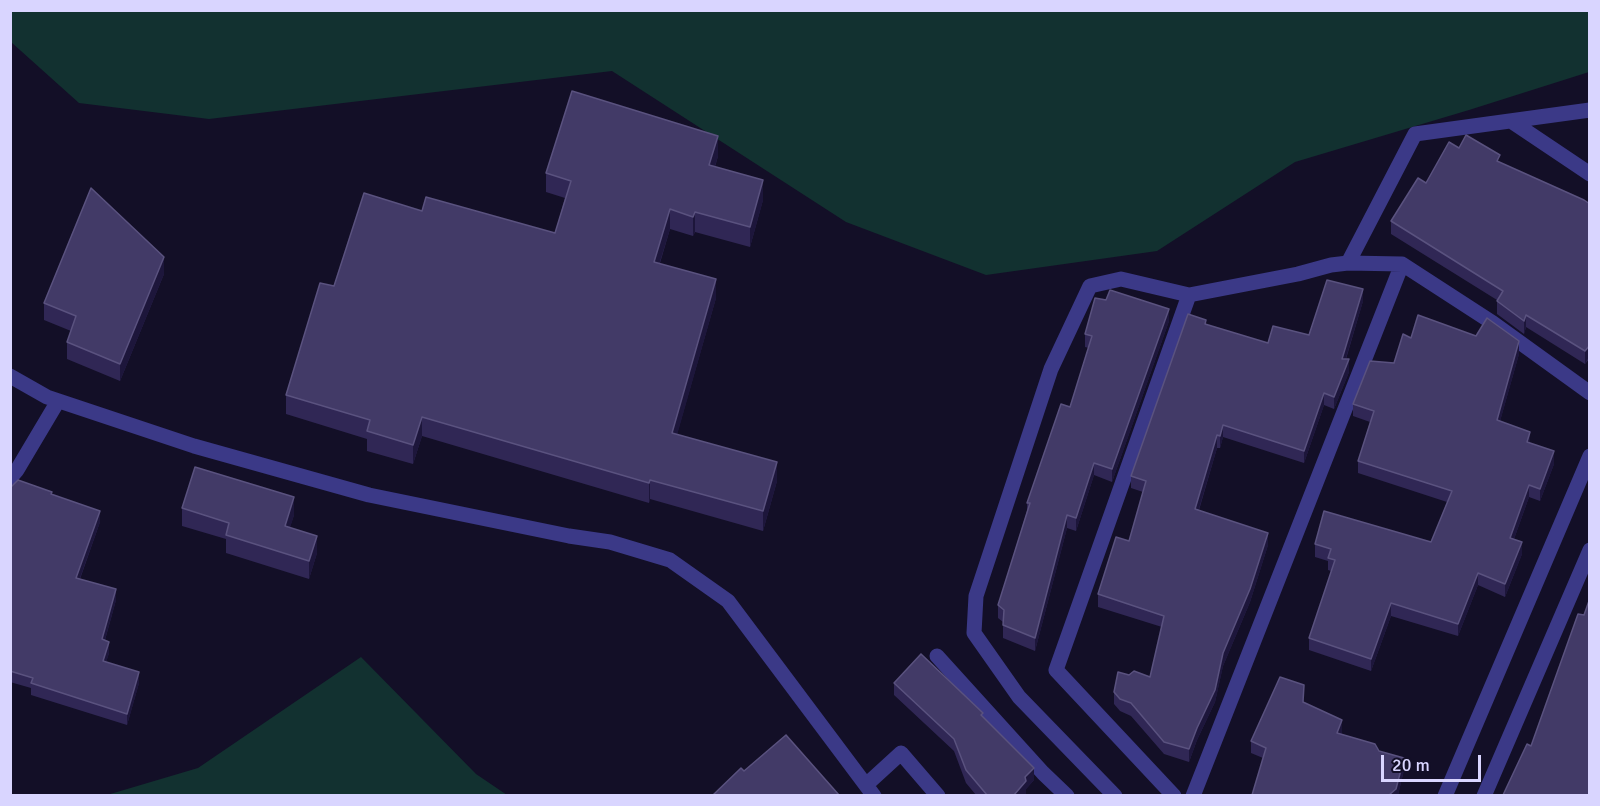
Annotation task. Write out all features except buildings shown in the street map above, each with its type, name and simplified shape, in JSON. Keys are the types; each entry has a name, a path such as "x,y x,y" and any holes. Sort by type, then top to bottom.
{"street":[{"path":"1348,263 1415,134 1590,110"},
{"path":"1511,121 1590,174"},
{"path":"1193,795 1402,264"},
{"path":"1115,795 1019,697 974,633 976,596 1051,369 1089,286 1121,279 1189,295 1298,274 1330,265 1402,264 1493,323 1590,393"},
{"path":"1174,795 1056,670 1189,295"},
{"path":"10,376 58,401 194,446 369,495 569,536 610,542 670,560 728,601 869,790 901,753 938,795"},
{"path":"10,478 58,401"},
{"path":"1445,795 1590,456"},
{"path":"1484,795 1590,550"},
{"path":"937,656 1043,773 1067,795"}],"green space":[{"path":"11,10 1590,11 1589,72 1295,162 1157,251 986,275 846,222 612,71 209,119 79,103 11,42"},
{"path":"361,657 476,774 507,795 107,795 198,768"}]}
